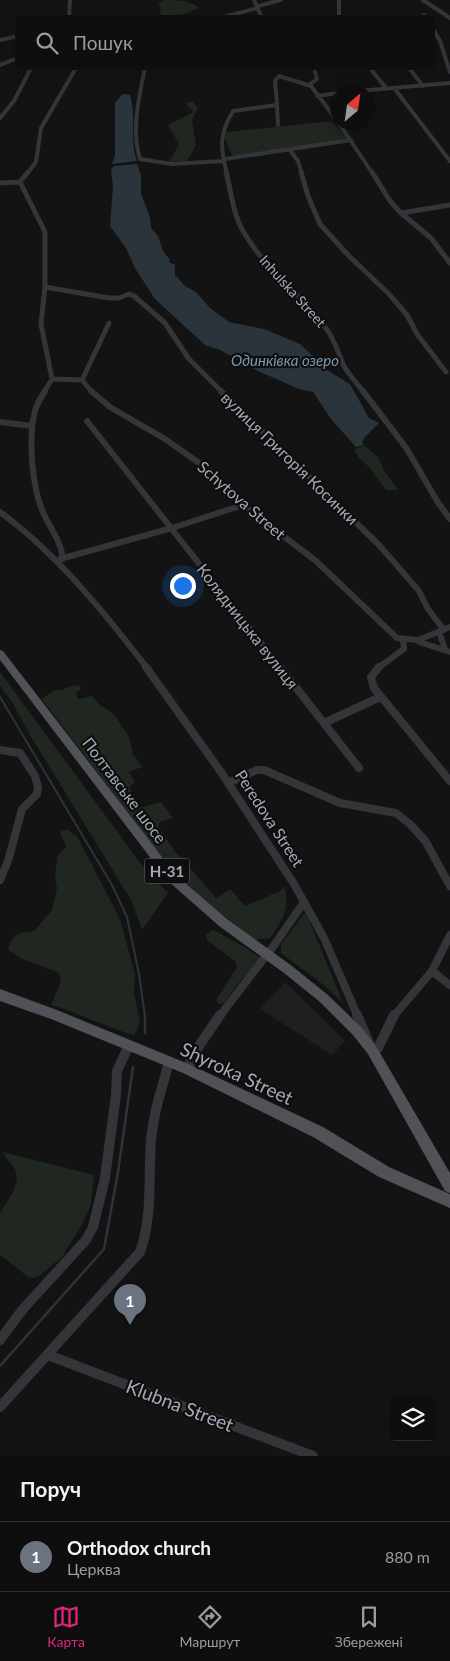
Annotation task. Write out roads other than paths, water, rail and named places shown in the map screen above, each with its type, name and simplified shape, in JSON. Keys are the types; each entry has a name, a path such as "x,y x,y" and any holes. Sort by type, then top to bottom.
{"main road":[{"name":"Полтавське шосе","path":"0,653 172,878 198,903 324,996 357,1029 372,1050"},
{"name":"Shyroka Street","path":"0,995 187,1069 318,1132 384,1172 450,1201"},
{"name":"Peredova Street","path":"372,1050 450,1186"}],"street":[{"path":"69,15 70,0"},
{"path":"254,0 261,15"},
{"path":"230,15 281,0"},
{"path":"339,0 340,15"},
{"path":"423,0 450,18"},
{"path":"435,33 450,72"},
{"path":"0,40 15,37"},
{"path":"0,66 15,59"},
{"path":"0,118 14,101 29,70"},
{"path":"0,183 20,182 36,162 41,128 75,70"},
{"path":"145,70 138,104 136,138 138,157 144,161 172,164 224,160 351,140"},
{"path":"309,85 317,79 315,70"},
{"path":"372,70 386,88"},
{"path":"411,70 423,86"},
{"path":"276,71 279,76 309,85 314,89 317,96 330,112"},
{"path":"278,125 275,81 279,76"},
{"path":"375,89 450,83"},
{"path":"394,88 450,161"},
{"path":"317,96 330,95"},
{"name":"Inhulska Street","path":"277,105 233,111 222,134 224,160 242,228 246,237 282,280 325,324 342,356 345,368 407,449 437,501 450,519"},
{"path":"344,130 390,201 401,213 431,238 450,263"},
{"path":"290,150 298,161 308,196 320,224 349,256 389,294 407,315 417,334 446,372"},
{"path":"20,182 45,232 45,287 42,324 52,379 35,409 32,426 36,494 63,550 59,560"},
{"path":"401,213 450,205"},
{"name":"вулиця Григорія Косинки","path":"45,287 110,298 118,298 130,294 139,299 174,333 183,352 189,359 304,474 380,546 419,591 428,609 444,630 448,650"},
{"path":"52,379 82,380 90,368 99,342 105,335 109,323"},
{"name":"Schytova Street","path":"82,380 86,387 110,407 165,439 209,470 243,505 316,561 391,634 403,640 419,642 448,650"},
{"path":"0,422 32,426"},
{"name":"Колядницька вулиця","path":"86,422 172,528 359,768"},
{"path":"59,560 172,528 243,505"},
{"name":"Peredova Street","path":"0,512 59,560 152,673 228,782 280,861 304,902 322,937 372,1050"},
{"path":"419,642 444,630"},
{"path":"403,640 404,649 375,669 371,676 371,682 380,697 450,781"},
{"path":"324,723 380,697"},
{"path":"0,750 20,753 35,776 38,788 37,794 22,809 8,862 0,880"},
{"path":"228,782 257,770 264,770 340,803 396,813 411,824 426,842 434,861 450,886"},
{"path":"187,1069 197,1047 304,902"},
{"path":"372,1050 378,1048 396,1013 432,971 450,935"},
{"path":"432,971 450,985"},
{"path":"0,1340 23,1309 86,1240 93,1228 105,1178 116,1095 116,1071 129,1045"},
{"path":"0,1407 130,1265 146,1240 151,1187 151,1140 156,1110 170,1062"},
{"name":"Klubna Street","path":"48,1355 313,1456"}],"water":[{"path":"123,94 130,95 132,103 134,144 137,161 112,164 115,155 115,103"},
{"name":"Одинківка озеро","path":"137,164 141,176 141,194 150,217 151,228 158,236 163,251 170,260 169,262 175,265 175,275 184,285 197,293 210,308 229,322 264,329 300,344 330,372 350,384 369,418 379,423 364,438 362,443 364,445 356,447 331,419 313,392 299,389 258,371 220,350 205,345 155,299 135,268 126,248 110,226 113,187 111,169 114,166"}],"waterway":[{"path":"0,697 112,885 127,917 139,974 145,1017"},
{"path":"145,1017 145,1033"},
{"path":"0,1366 104,1249 118,1172 133,1067"}],"place":[{"name":"Orthodox church","path":"130,1325"}]}
